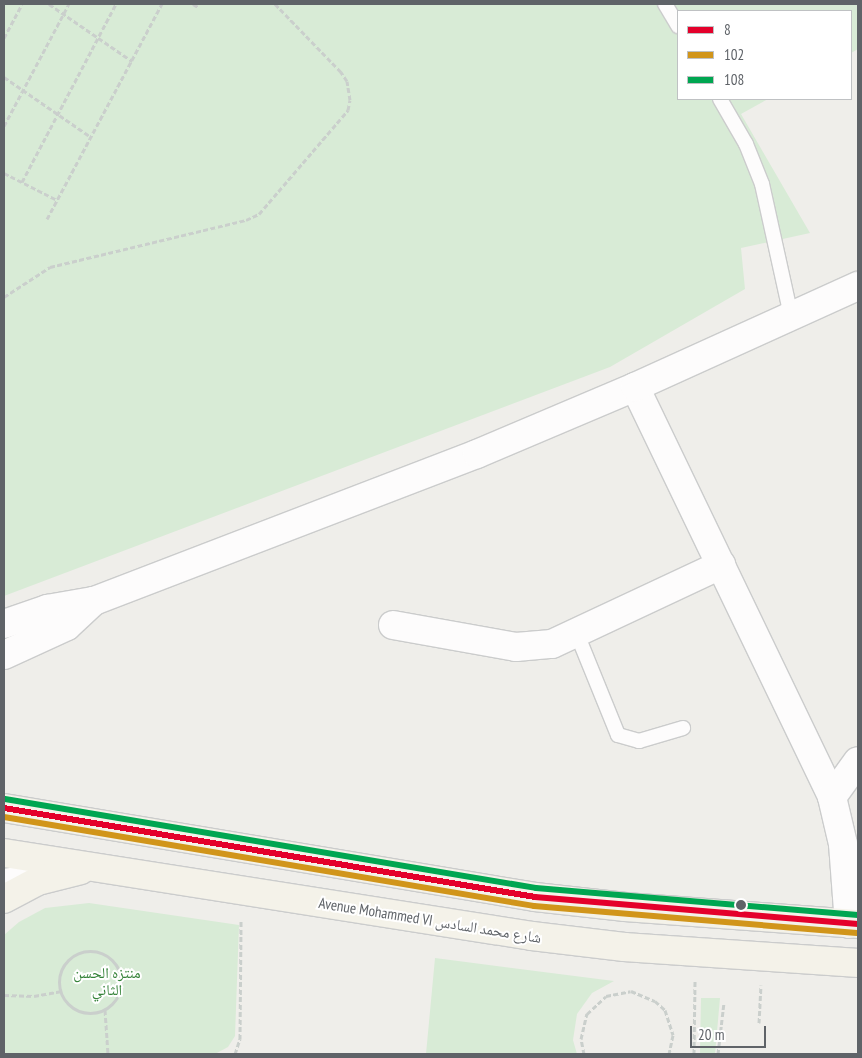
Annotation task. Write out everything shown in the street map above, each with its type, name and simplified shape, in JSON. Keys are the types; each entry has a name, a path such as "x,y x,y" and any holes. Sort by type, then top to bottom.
{"main road":[{"path":"4,808 535,897 635,908 854,924"},
{"name":"Avenue Mohammed VI شارع محمد السادس","path":"4,853 532,936 624,947 858,963"},
{"path":"4,899 57,874 97,868"}],"street":[{"path":"4,624 47,610 94,602 477,454 635,387 858,286"},
{"path":"635,387 832,797 843,844 854,924"},
{"path":"393,625 516,647 552,644 577,634 721,565"},
{"path":"4,655 67,626 94,602"},
{"path":"832,797 858,761"}],"lane":[{"path":"665,4 677,24"},
{"path":"721,100 746,144 762,184 791,316"},
{"path":"577,634 618,735 639,741 683,728"},
{"path":"4,876 33,872 59,862"}],"path":[{"path":"4,38 22,4"},
{"path":"50,4 132,61"},
{"path":"4,126 69,4"},
{"path":"22,182 116,4"},
{"path":"47,219 162,4"},
{"path":"194,4 198,7"},
{"path":"4,297 50,267 246,220 259,214 348,110 350,100 347,81 341,72 276,4"},
{"path":"4,77 91,137"},
{"path":"4,173 57,200"},
{"path":"235,1054 240,1039 241,921"},
{"path":"87,951 103,954 116,963 122,984 119,995 104,1010 83,1013 65,1001 61,991 59,980 68,961 87,951"},
{"path":"694,1054 695,981"},
{"path":"759,1023 761,985"},
{"path":"4,995 34,996 61,991"},
{"path":"584,1054 581,1040 587,1014 606,996 631,991 655,1001 664,1010 673,1035 669,1054"},
{"path":"718,1054 724,1002"},
{"path":"104,1010 108,1054"}],"green space":[{"path":"4,4 858,4 858,49 852,52 852,10 677,10 677,100 766,100 741,114 810,233 741,248 745,289 610,367 4,596"},
{"name":"منتزه الحسن الثاني","path":"89,903 239,925 235,1036 228,1047 215,1054 4,1054 4,935 19,922 45,908"},
{"path":"435,958 614,981 592,993 577,1014 573,1040 577,1054 426,1054"},
{"path":"701,998 720,998 715,1054 700,1054"}],"transit line":[{"name":"108","path":"5,799 536,888 858,915"},
{"name":"8","path":"4,808 535,897 858,924"},
{"name":"102","path":"4,817 534,906 857,933"}]}
